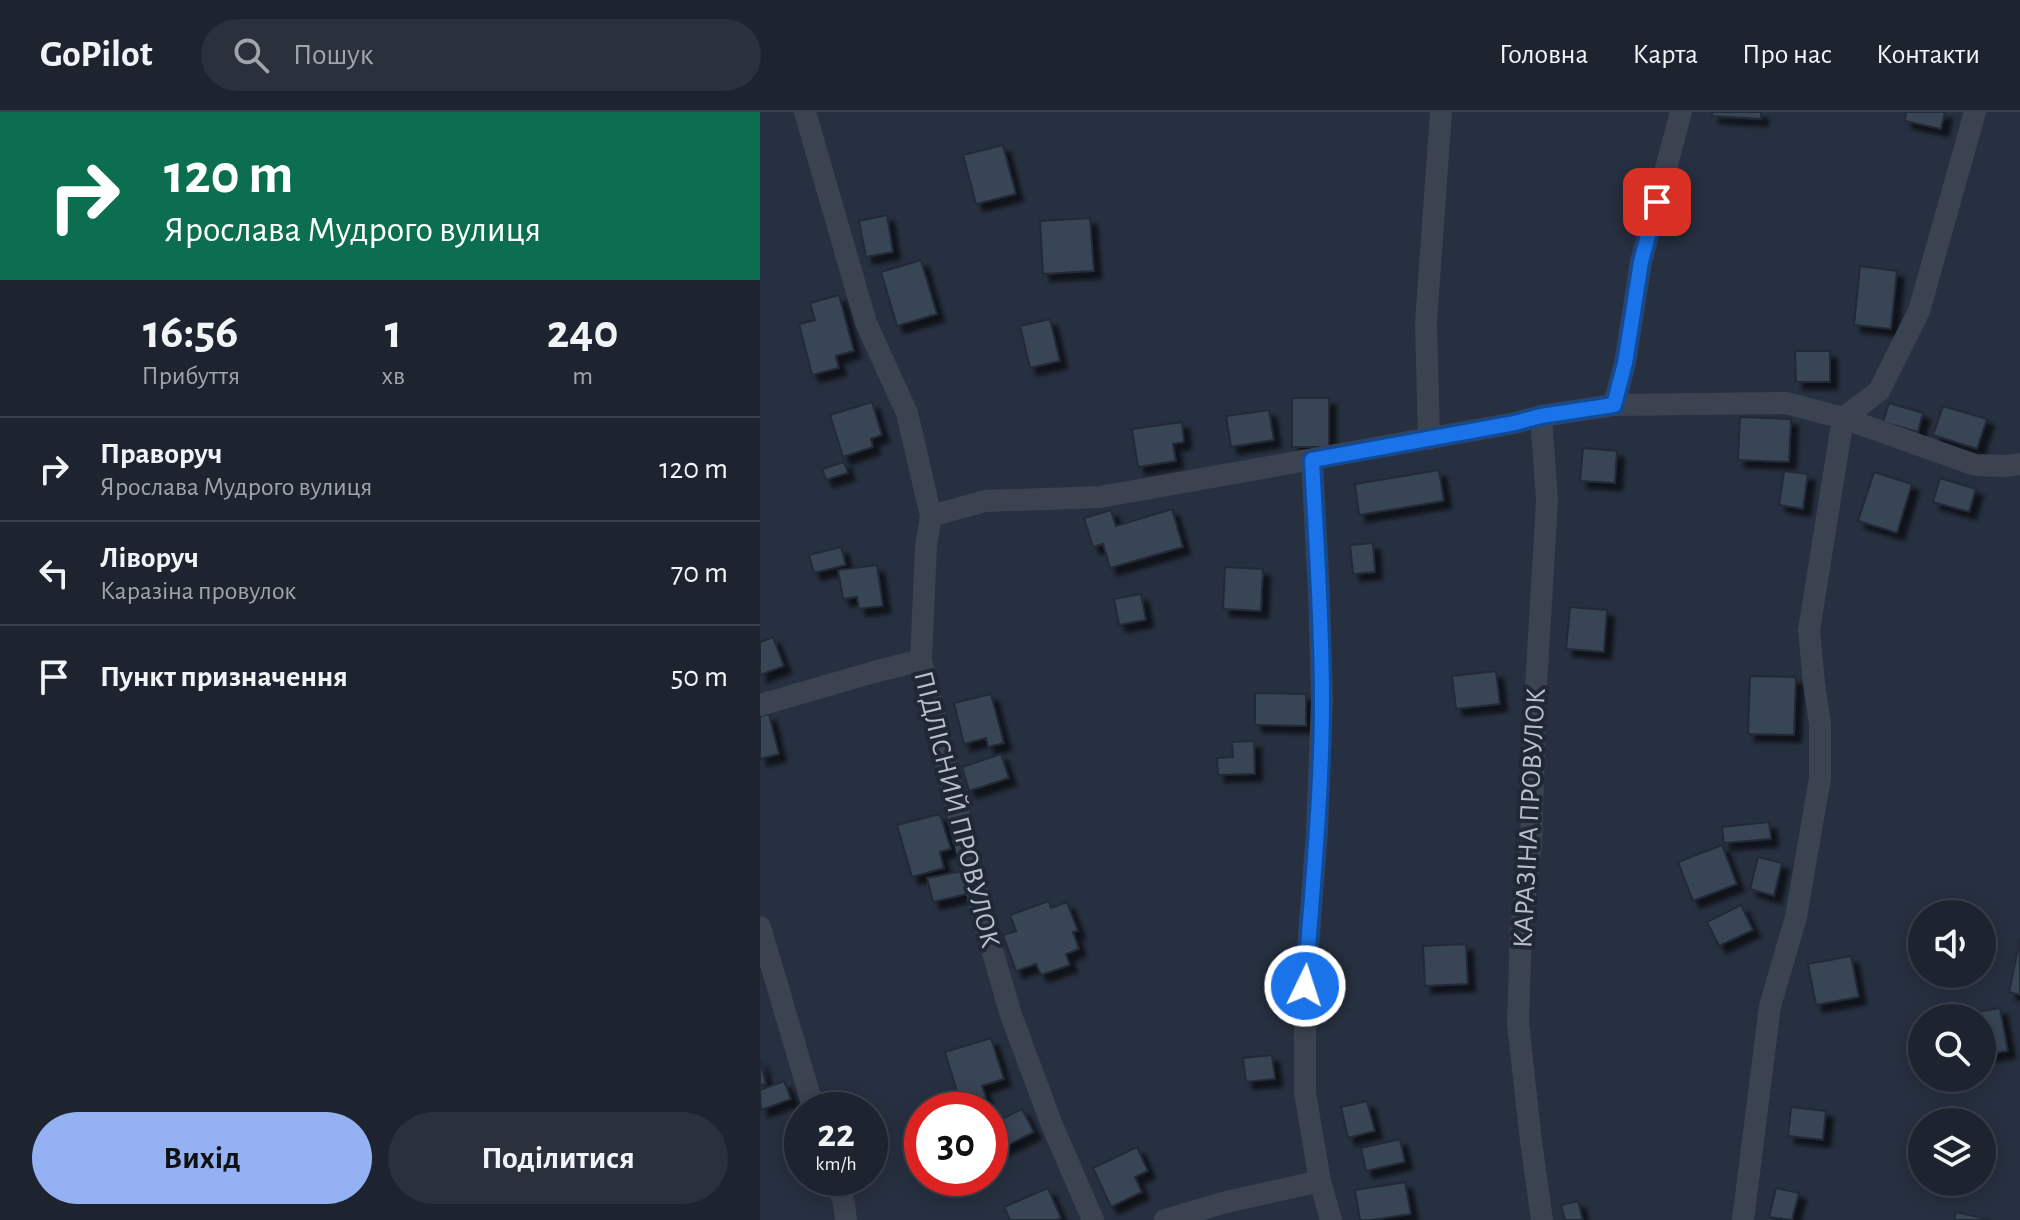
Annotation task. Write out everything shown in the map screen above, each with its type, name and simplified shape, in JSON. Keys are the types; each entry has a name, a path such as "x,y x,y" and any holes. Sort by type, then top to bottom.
{"street":[{"name":"ПІДЛІСНИЙ ПРОВУЛОК","path":"805,112 866,323 907,413 931,516 926,546 921,660 986,929 1011,1015 1052,1125 1093,1220"},
{"path":"1429,439 1426,322 1441,112"},
{"path":"1614,405 1625,363 1641,262 1681,112"},
{"path":"1743,1220 1770,1006 1796,917 1820,778 1820,724 1809,630 1843,418 1879,391 1919,311 1975,112"},
{"path":"931,516 985,501 1100,497 1614,405 1786,403 1843,418 1975,465 2020,464"},
{"name":"КАРАЗІНА ПРОВУЛОК","path":"1541,416 1547,501 1531,844 1521,930 1518,1023 1542,1220"},
{"path":"1312,460 1322,700 1317,832 1305,986 1305,1093 1320,1181 1331,1220"},
{"path":"760,705 921,660"},
{"path":"760,927 809,1092"},
{"path":"1165,1220 1226,1202 1320,1181"},
{"path":"842,1196 846,1220"}],"building":[{"path":"1712,112 1761,112 1761,119 1712,116"},
{"path":"1906,112 1945,112 1941,129 1905,121"},
{"path":"1003,145 1016,194 976,204 963,155"},
{"path":"887,215 893,252 866,257 859,221"},
{"path":"1090,218 1094,271 1043,274 1040,221"},
{"path":"921,260 937,314 897,326 881,272"},
{"path":"1860,266 1897,271 1891,329 1854,325"},
{"path":"839,295 854,351 836,356 839,368 812,375 799,324 815,320 810,303"},
{"path":"1050,319 1060,361 1030,368 1020,326"},
{"path":"1795,351 1830,351 1830,382 1796,382"},
{"path":"1292,398 1329,398 1329,447 1292,447"},
{"path":"872,402 882,435 871,439 873,447 843,457 830,415"},
{"path":"1889,403 1923,413 1918,432 1883,422"},
{"path":"1943,406 1987,419 1977,449 1933,435"},
{"path":"1269,410 1274,440 1231,447 1226,416"},
{"path":"1740,417 1791,419 1789,462 1738,460"},
{"path":"1182,422 1184,442 1173,444 1176,461 1138,467 1132,429"},
{"path":"1583,448 1617,451 1615,483 1580,481"},
{"path":"844,462 848,473 826,480 822,469"},
{"path":"1439,470 1444,501 1359,515 1355,484"},
{"path":"1784,471 1808,474 1803,509 1779,505"},
{"path":"1874,472 1912,484 1897,533 1858,521"},
{"path":"1940,478 1976,489 1969,512 1933,502"},
{"path":"1172,509 1183,547 1110,568 1103,544 1093,547 1084,518 1111,510 1116,526"},
{"path":"1373,543 1375,572 1353,574 1350,545"},
{"path":"841,547 846,565 814,573 809,555"},
{"path":"877,565 883,606 859,609 857,597 843,599 838,570"},
{"path":"1225,567 1263,569 1261,611 1223,609"},
{"path":"1141,594 1146,620 1119,625 1114,599"},
{"path":"1570,607 1607,610 1604,652 1566,649"},
{"path":"773,637 784,666 760,675 760,642"},
{"path":"1496,671 1500,704 1456,709 1452,676"},
{"path":"1750,676 1796,677 1794,735 1748,734"},
{"path":"1255,693 1306,694 1306,726 1255,725"},
{"path":"991,694 1004,743 988,747 986,738 964,744 954,703"},
{"path":"769,714 779,754 760,759 760,716"},
{"path":"1254,741 1255,774 1218,775 1217,758 1233,757 1232,742"},
{"path":"1001,754 1009,778 969,791 962,767"},
{"path":"940,814 951,849 940,852 944,868 912,877 897,825"},
{"path":"1769,822 1771,839 1724,843 1722,827"},
{"path":"1722,845 1737,884 1693,901 1678,862"},
{"path":"1758,857 1782,863 1774,896 1750,889"},
{"path":"962,871 967,894 933,902 927,878"},
{"path":"1049,901 1051,908 1067,902 1078,931 1073,932 1079,949 1066,954 1070,965 1041,975 1036,964 1016,971 1003,935 1016,931 1010,915"},
{"path":"1741,905 1753,930 1719,946 1707,922"},
{"path":"2020,939 2020,995 2009,992"},
{"path":"1466,944 1468,984 1425,986 1423,946"},
{"path":"1851,956 1859,997 1816,1005 1808,964"},
{"path":"2000,1008 2008,1051 1996,1053 1996,1009"},
{"path":"991,1038 1004,1079 982,1086 984,1092 957,1092 945,1052"},
{"path":"1272,1055 1275,1079 1246,1082 1243,1058"},
{"path":"760,1059 766,1084 760,1085"},
{"path":"784,1081 788,1092 784,1092 784,1102 761,1110 760,1090"},
{"path":"1367,1101 1375,1131 1348,1138 1341,1107"},
{"path":"1791,1107 1826,1111 1823,1140 1788,1136"},
{"path":"1022,1109 1034,1132 1008,1145 1008,1116"},
{"path":"1400,1139 1405,1162 1366,1171 1361,1148"},
{"path":"1137,1147 1148,1171 1135,1177 1142,1192 1111,1207 1093,1168"},
{"path":"1405,1182 1411,1214 1360,1220 1355,1190"},
{"path":"1048,1188 1061,1218 1010,1220 1004,1207"},
{"path":"1776,1188 1799,1193 1792,1220 1769,1217"},
{"path":"1578,1201 1583,1220 1565,1220 1561,1205"},
{"path":"1956,1212 1991,1220 1954,1220"}],"route":[{"path":"1305,986 1317,832 1322,700 1312,460 1614,405 1625,363 1641,262 1657,202"}]}
